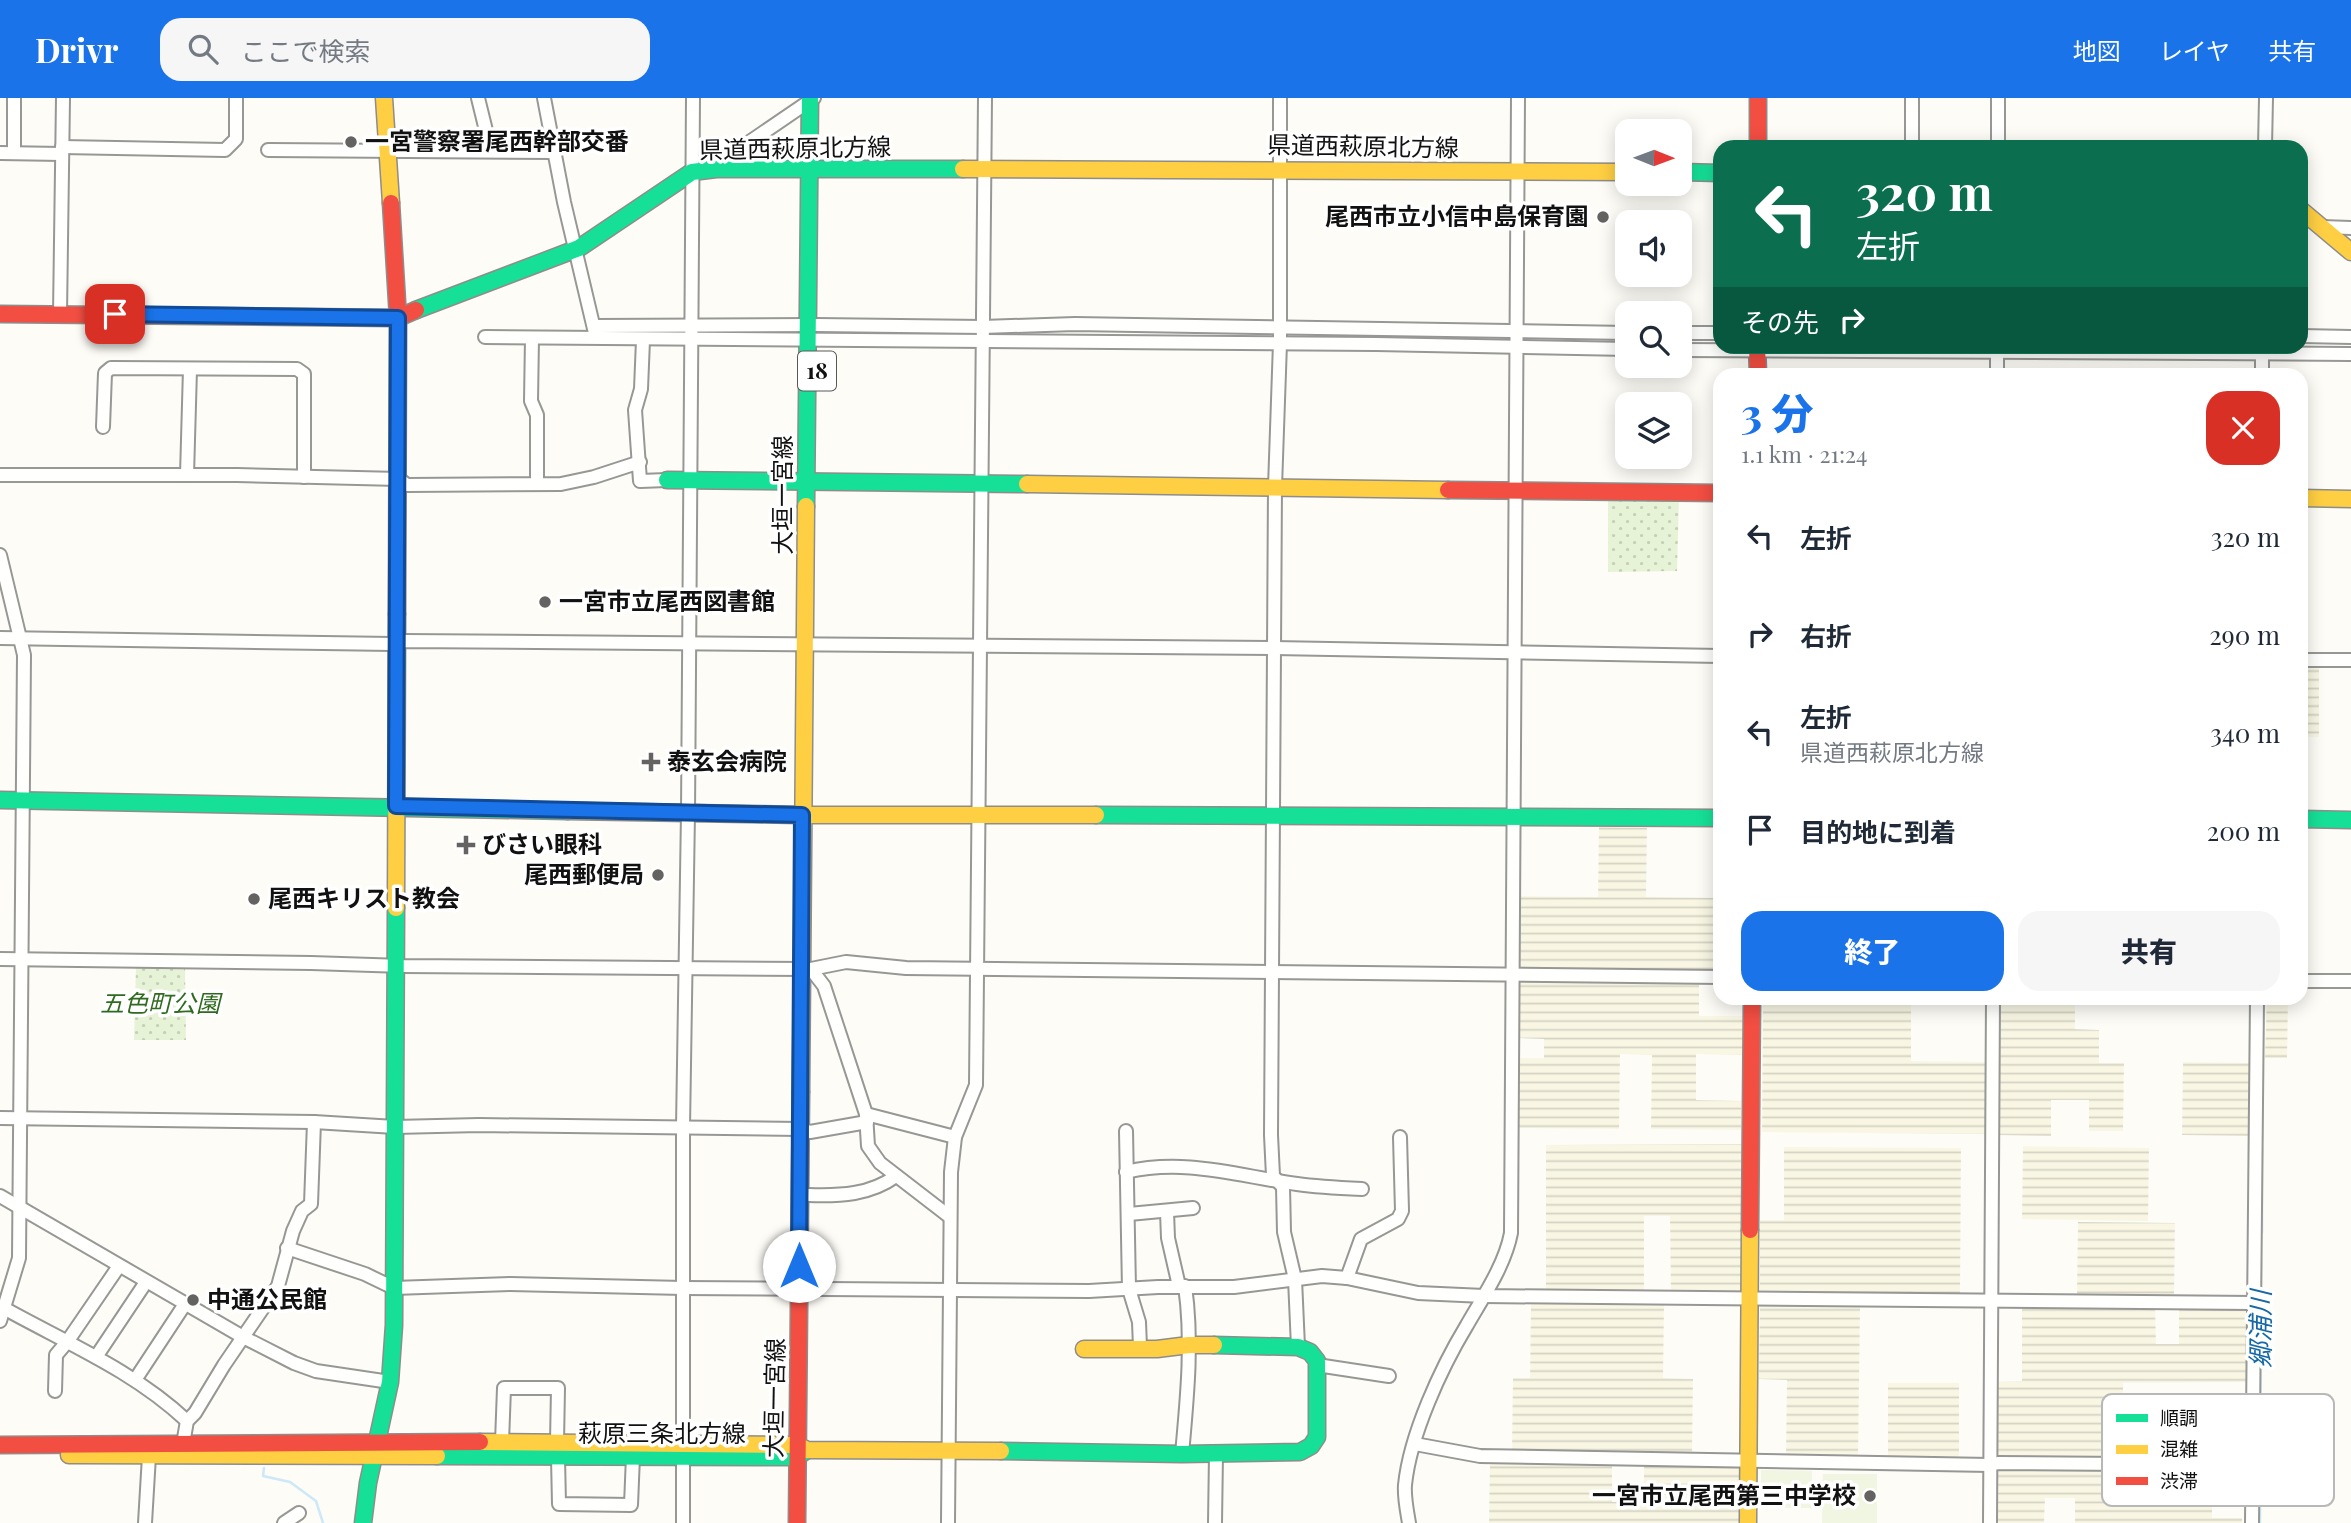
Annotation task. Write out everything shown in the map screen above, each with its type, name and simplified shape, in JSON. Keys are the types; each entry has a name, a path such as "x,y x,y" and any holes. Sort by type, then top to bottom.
{"street":[{"path":"14,98 14,153"},
{"path":"60,314 63,98"},
{"path":"0,153 225,150 236,139 236,98"},
{"path":"363,1523 368,1483 390,1382 394,1288 398,318 384,98"},
{"path":"478,98 491,151"},
{"path":"544,98 595,333"},
{"path":"683,1523 683,1127 693,98"},
{"path":"948,1523 951,1172 955,1137 976,1085 985,98"},
{"path":"1280,98 1280,343 1275,487 1271,1135 1273,1176 1283,1187 1284,1233 1294,1279 1298,1347"},
{"path":"1409,1523 1405,1486 1415,1444 1438,1379 1484,1296 1511,1233 1518,98"},
{"path":"1758,98 1758,140"},
{"path":"1912,98 1912,140"},
{"path":"1998,98 1998,140"},
{"path":"2265,140 2266,98"},
{"path":"716,169 726,158 813,99"},
{"name":"大垣一宮線","path":"797,1523 804,1289 813,99"},
{"path":"268,150 554,152"},
{"name":"県道西萩原北方線","path":"0,314 398,318 575,249 692,172 716,169 1615,172"},
{"path":"1692,173 1713,173"},
{"path":"2308,216 2351,252"},
{"path":"2322,227 2351,228"},
{"path":"485,337 532,338 595,333 812,332 1075,324 1615,333"},
{"path":"812,332 983,341 1615,349"},
{"path":"595,333 643,340 691,333"},
{"path":"1692,333 1713,333"},
{"path":"2308,336 2351,337"},
{"path":"532,338 531,401 537,415 537,483"},
{"path":"643,340 641,389 635,410 640,481 1713,493"},
{"path":"1692,350 1713,350"},
{"path":"2308,352 2351,354"},
{"path":"103,427 105,373 111,368 297,369 304,374 304,477"},
{"path":"187,475 190,369"},
{"path":"0,475 399,479 407,485 537,483 576,482 640,462"},
{"path":"2308,498 2351,499"},
{"path":"0,555 24,655 19,1258 2,1307 0,1321"},
{"path":"0,638 391,644 397,641 1274,648 1713,656"},
{"path":"2308,660 2351,660"},
{"path":"0,800 807,815 1713,818"},
{"path":"2308,819 2351,820"},
{"path":"0,959 686,969 807,969 846,962 906,968 1713,976"},
{"path":"807,969 824,986 866,1118 868,1146 880,1163 950,1217"},
{"path":"2308,981 2351,981"},
{"path":"1748,1523 1752,1005"},
{"path":"1990,1523 1993,1005"},
{"path":"2252,1394 2257,1005"},
{"path":"0,1118 314,1122 395,1127 479,1125 805,1131 866,1118 955,1137"},
{"path":"183,1444 187,1421 195,1413 278,1286 302,1211 311,1204 314,1122"},
{"name":"大垣一宮線","path":"804,1289 809,1195 805,1131"},
{"path":"1126,1131 1129,1289 1139,1322 1140,1347"},
{"path":"1347,1278 1361,1239 1398,1219 1402,1211 1400,1137"},
{"path":"1126,1172 1149,1167 1183,1166 1362,1189"},
{"path":"809,1195 837,1196 865,1191 896,1176"},
{"path":"0,1196 146,1282 294,1363 316,1371 390,1382"},
{"path":"1129,1214 1193,1208"},
{"path":"1167,1212 1168,1238 1188,1308 1182,1454"},
{"path":"288,1248 365,1274 394,1288 510,1284 1090,1291 1182,1286 1234,1287 1322,1276 1347,1278 1418,1293 1484,1296 2253,1303"},
{"path":"55,1391 56,1355 119,1266"},
{"path":"96,1357 146,1282"},
{"path":"135,1380 185,1304"},
{"path":"2,1307 135,1380 163,1398 187,1421"},
{"path":"1084,1349 1157,1349 1188,1345 1298,1347 1310,1352 1317,1365 1390,1376"},
{"name":"萩原三条北方線","path":"0,1455 149,1456 376,1450 949,1450 1182,1454 1300,1452 1311,1446 1317,1437 1317,1365"},
{"path":"502,1443 504,1388 558,1388 559,1504 631,1505 633,1456"},
{"name":"萩原三条北方線","path":"0,1444 183,1444 376,1450 502,1443 633,1456 684,1450"},
{"path":"1415,1444 1480,1457 1990,1465 2102,1464"},
{"name":"大垣一宮線","path":"801,1451 806,1523"},
{"path":"1215,1523 1216,1454"},
{"path":"145,1523 149,1456"},
{"path":"284,1523 299,1514"}],"shaded area":[{"path":"2308,664 2319,664 2319,737 2308,737"},
{"path":"1599,827 1647,828 1646,897 1713,898 1713,971 1519,968 1520,896 1598,897"},
{"path":"1517,978 1699,980 1699,1016 1743,1016 1743,1055 1696,1054 1696,1100 1741,1101 1741,1130 1651,1129 1652,1055 1620,1054 1619,1129 1519,1128 1519,1058 1544,1058 1544,1039 1516,1038"},
{"path":"1763,1005 1911,1005 1911,1061 1987,1062 1986,1134 1762,1132"},
{"path":"1999,1005 2075,1005 2075,1029 2099,1030 2099,1063 2124,1063 2123,1131 2089,1131 2089,1100 2051,1100 2051,1136 1998,1135"},
{"path":"2267,1005 2288,1005 2287,1058 2265,1058"},
{"path":"2183,1062 2252,1063 2251,1136 2182,1135"},
{"path":"1742,1144 1742,1295 1671,1295 1670,1216 1644,1216 1644,1290 1546,1290 1546,1145"},
{"path":"2023,1146 2149,1148 2148,1221 2022,1219"},
{"path":"1784,1147 1961,1148 1960,1294 1760,1293 1760,1220 1784,1220"},
{"path":"2078,1222 2175,1223 2174,1296 2077,1295"},
{"path":"1531,1304 1664,1305 1663,1378 1693,1379 1692,1453 1512,1451 1513,1378 1530,1378"},
{"path":"1760,1304 1860,1306 1858,1457 1786,1456 1787,1380 1759,1379"},
{"path":"2022,1306 2155,1306 2156,1344 2179,1344 2179,1308 2247,1308 2248,1382 2123,1383 2123,1394 2102,1394 2102,1460 1993,1460 1993,1382 2022,1381"},
{"path":"1888,1383 1959,1383 1959,1458 1888,1458"},
{"path":"1490,1463 1612,1464 1612,1502 1644,1502 1644,1466 1741,1467 1740,1523 1489,1523"},
{"path":"1996,1467 2102,1467 2102,1506 2212,1506 2212,1518 2242,1518 2242,1523 2075,1523 2075,1498 2045,1498 2044,1523 1996,1523"}],"green space":[{"path":"1608,499 1679,499 1677,571 1608,572"},
{"name":"五色町公園","path":"136,967 185,967 186,1040 134,1040"},
{"path":"1761,1470 1812,1471 1811,1508 1761,1508"},
{"path":"1823,1474 1877,1474 1877,1523 1822,1523"}],"waterway":[{"name":"郷浦川","path":"2262,1139 2263,1022"},
{"name":"郷浦川","path":"2262,1148 2262,1232"},
{"name":"郷浦川","path":"2260,1394 2261,1260"},
{"path":"264,1468 263,1476 290,1482 316,1501 323,1523"},
{"name":"郷浦川","path":"2260,1506 2260,1523"}],"traffic: fast":[{"path":"806,506 810,98"},
{"path":"416,310 579,248 692,172 716,169 963,169"},
{"path":"1692,172 1713,173"},
{"path":"667,480 1027,484"},
{"path":"0,800 568,811"},
{"path":"1096,815 1713,818"},
{"path":"2308,819 2351,820"},
{"path":"363,1523 368,1483 390,1382 394,1325 396,908"},
{"path":"1001,1451 1182,1454 1300,1452 1311,1446 1317,1437 1317,1361 1310,1352 1298,1347 1214,1345"},
{"path":"437,1456 797,1457 807,1450"}],"traffic: slow":[{"path":"384,98 391,203"},
{"path":"963,169 1615,172"},
{"path":"2308,216 2351,252"},
{"path":"1027,484 1448,490"},
{"path":"2308,498 2351,499"},
{"path":"801,1092 806,506"},
{"path":"396,908 397,614"},
{"path":"568,811 802,815 1096,815"},
{"path":"1748,1523 1750,1230"},
{"path":"1084,1349 1157,1349 1214,1345"},
{"path":"480,1442 797,1445 807,1450 1001,1451"},
{"path":"69,1455 437,1456"}],"traffic: jam":[{"path":"1758,98 1758,140"},
{"path":"391,203 398,318 397,614"},
{"path":"0,314 398,318 416,310"},
{"path":"1757,354 1758,368"},
{"path":"1448,490 1713,493"},
{"path":"1750,1230 1752,1005"},
{"path":"797,1523 801,1092"},
{"path":"0,1445 480,1442"}],"place":[{"name":"一宮警察署尾西幹部交番","path":"351,142"},
{"name":"尾西市立小信中島保育園","path":"1603,217"},
{"name":"一宮市立尾西図書館","path":"545,602"},
{"name":"泰玄会病院","path":"651,762"},
{"name":"びさい眼科","path":"466,845"},
{"name":"尾西郵便局","path":"658,875"},
{"name":"尾西キリスト教会","path":"254,899"},
{"name":"中通公民館","path":"193,1300"},
{"name":"一宮市立尾西第三中学校","path":"1870,1496"}],"route":[{"path":"115,314 398,318 396,806 802,815 799,1266"}]}
